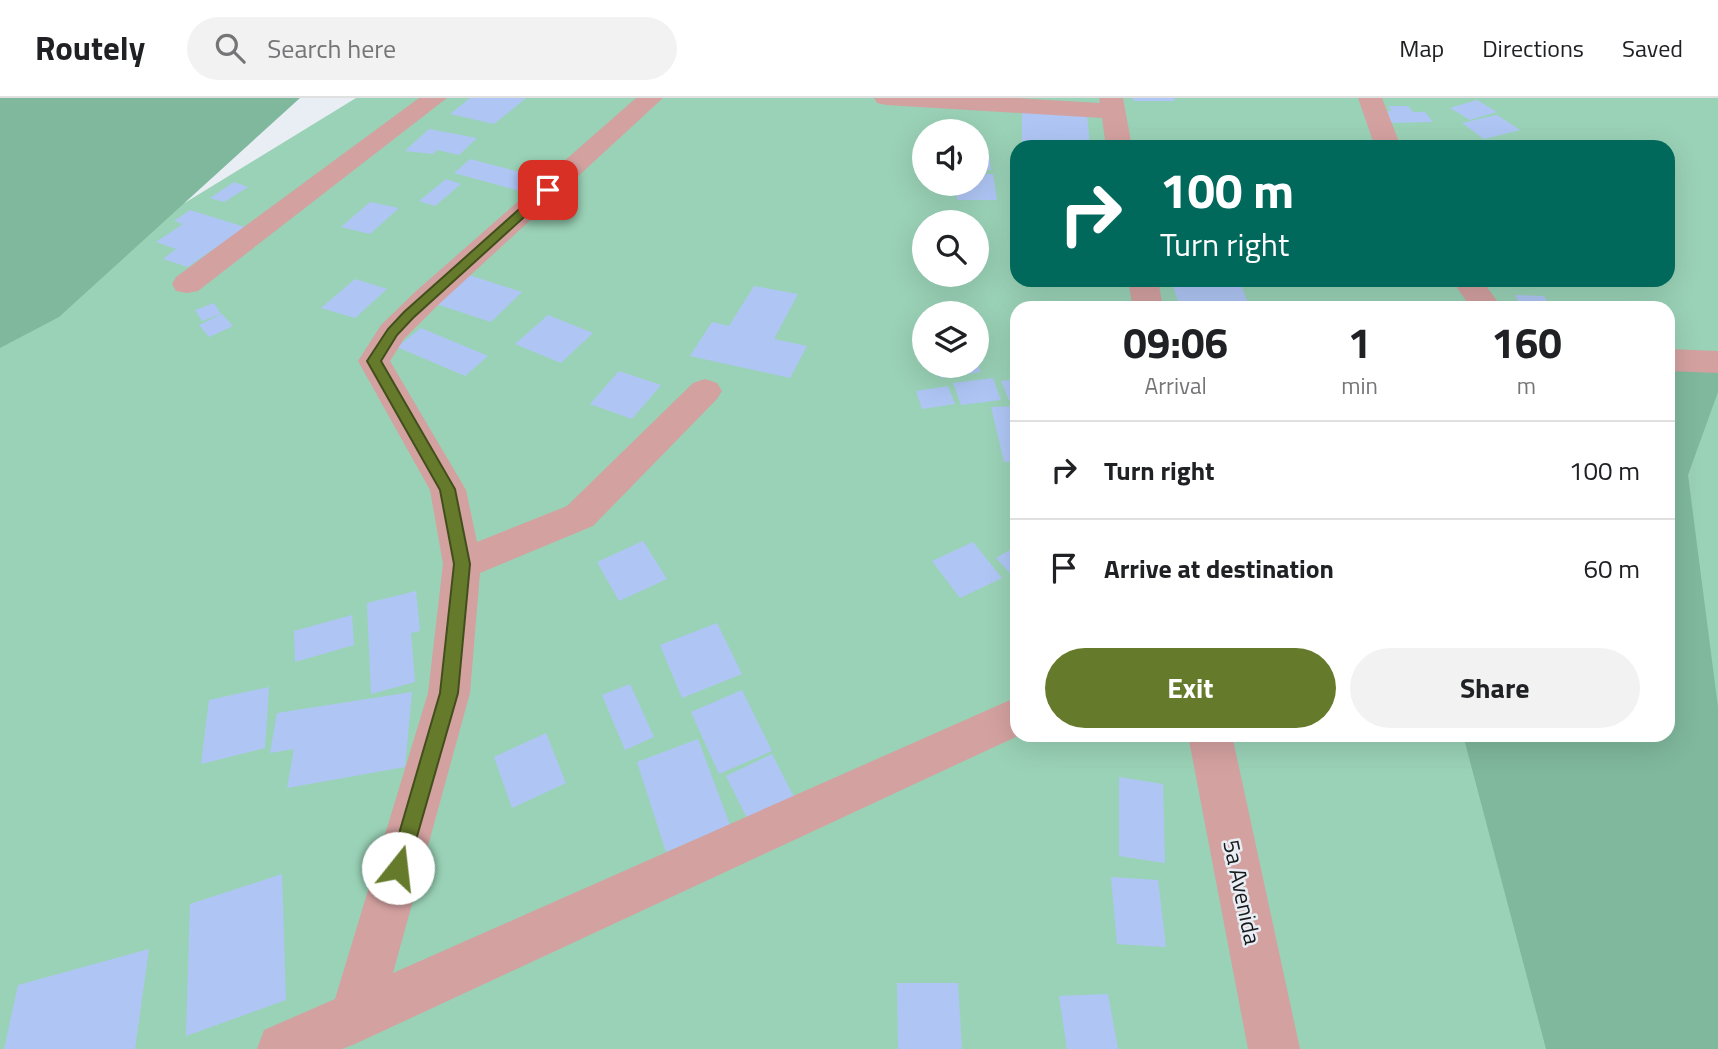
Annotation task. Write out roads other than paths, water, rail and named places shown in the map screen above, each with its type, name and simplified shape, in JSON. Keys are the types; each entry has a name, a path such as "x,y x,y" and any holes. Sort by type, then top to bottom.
{"street":[{"path":"187,284 435,98"},
{"path":"355,1018 449,693 462,564 448,489 374,361 393,332 426,299 651,98"},
{"path":"886,98 1111,104 1118,140"},
{"path":"1370,98 1385,140"},
{"path":"1675,360 1718,362"},
{"path":"462,564 580,516 705,391"},
{"path":"284,1049 1010,719"},
{"name":"5a Avenida","path":"1211,742 1274,1049"}]}
